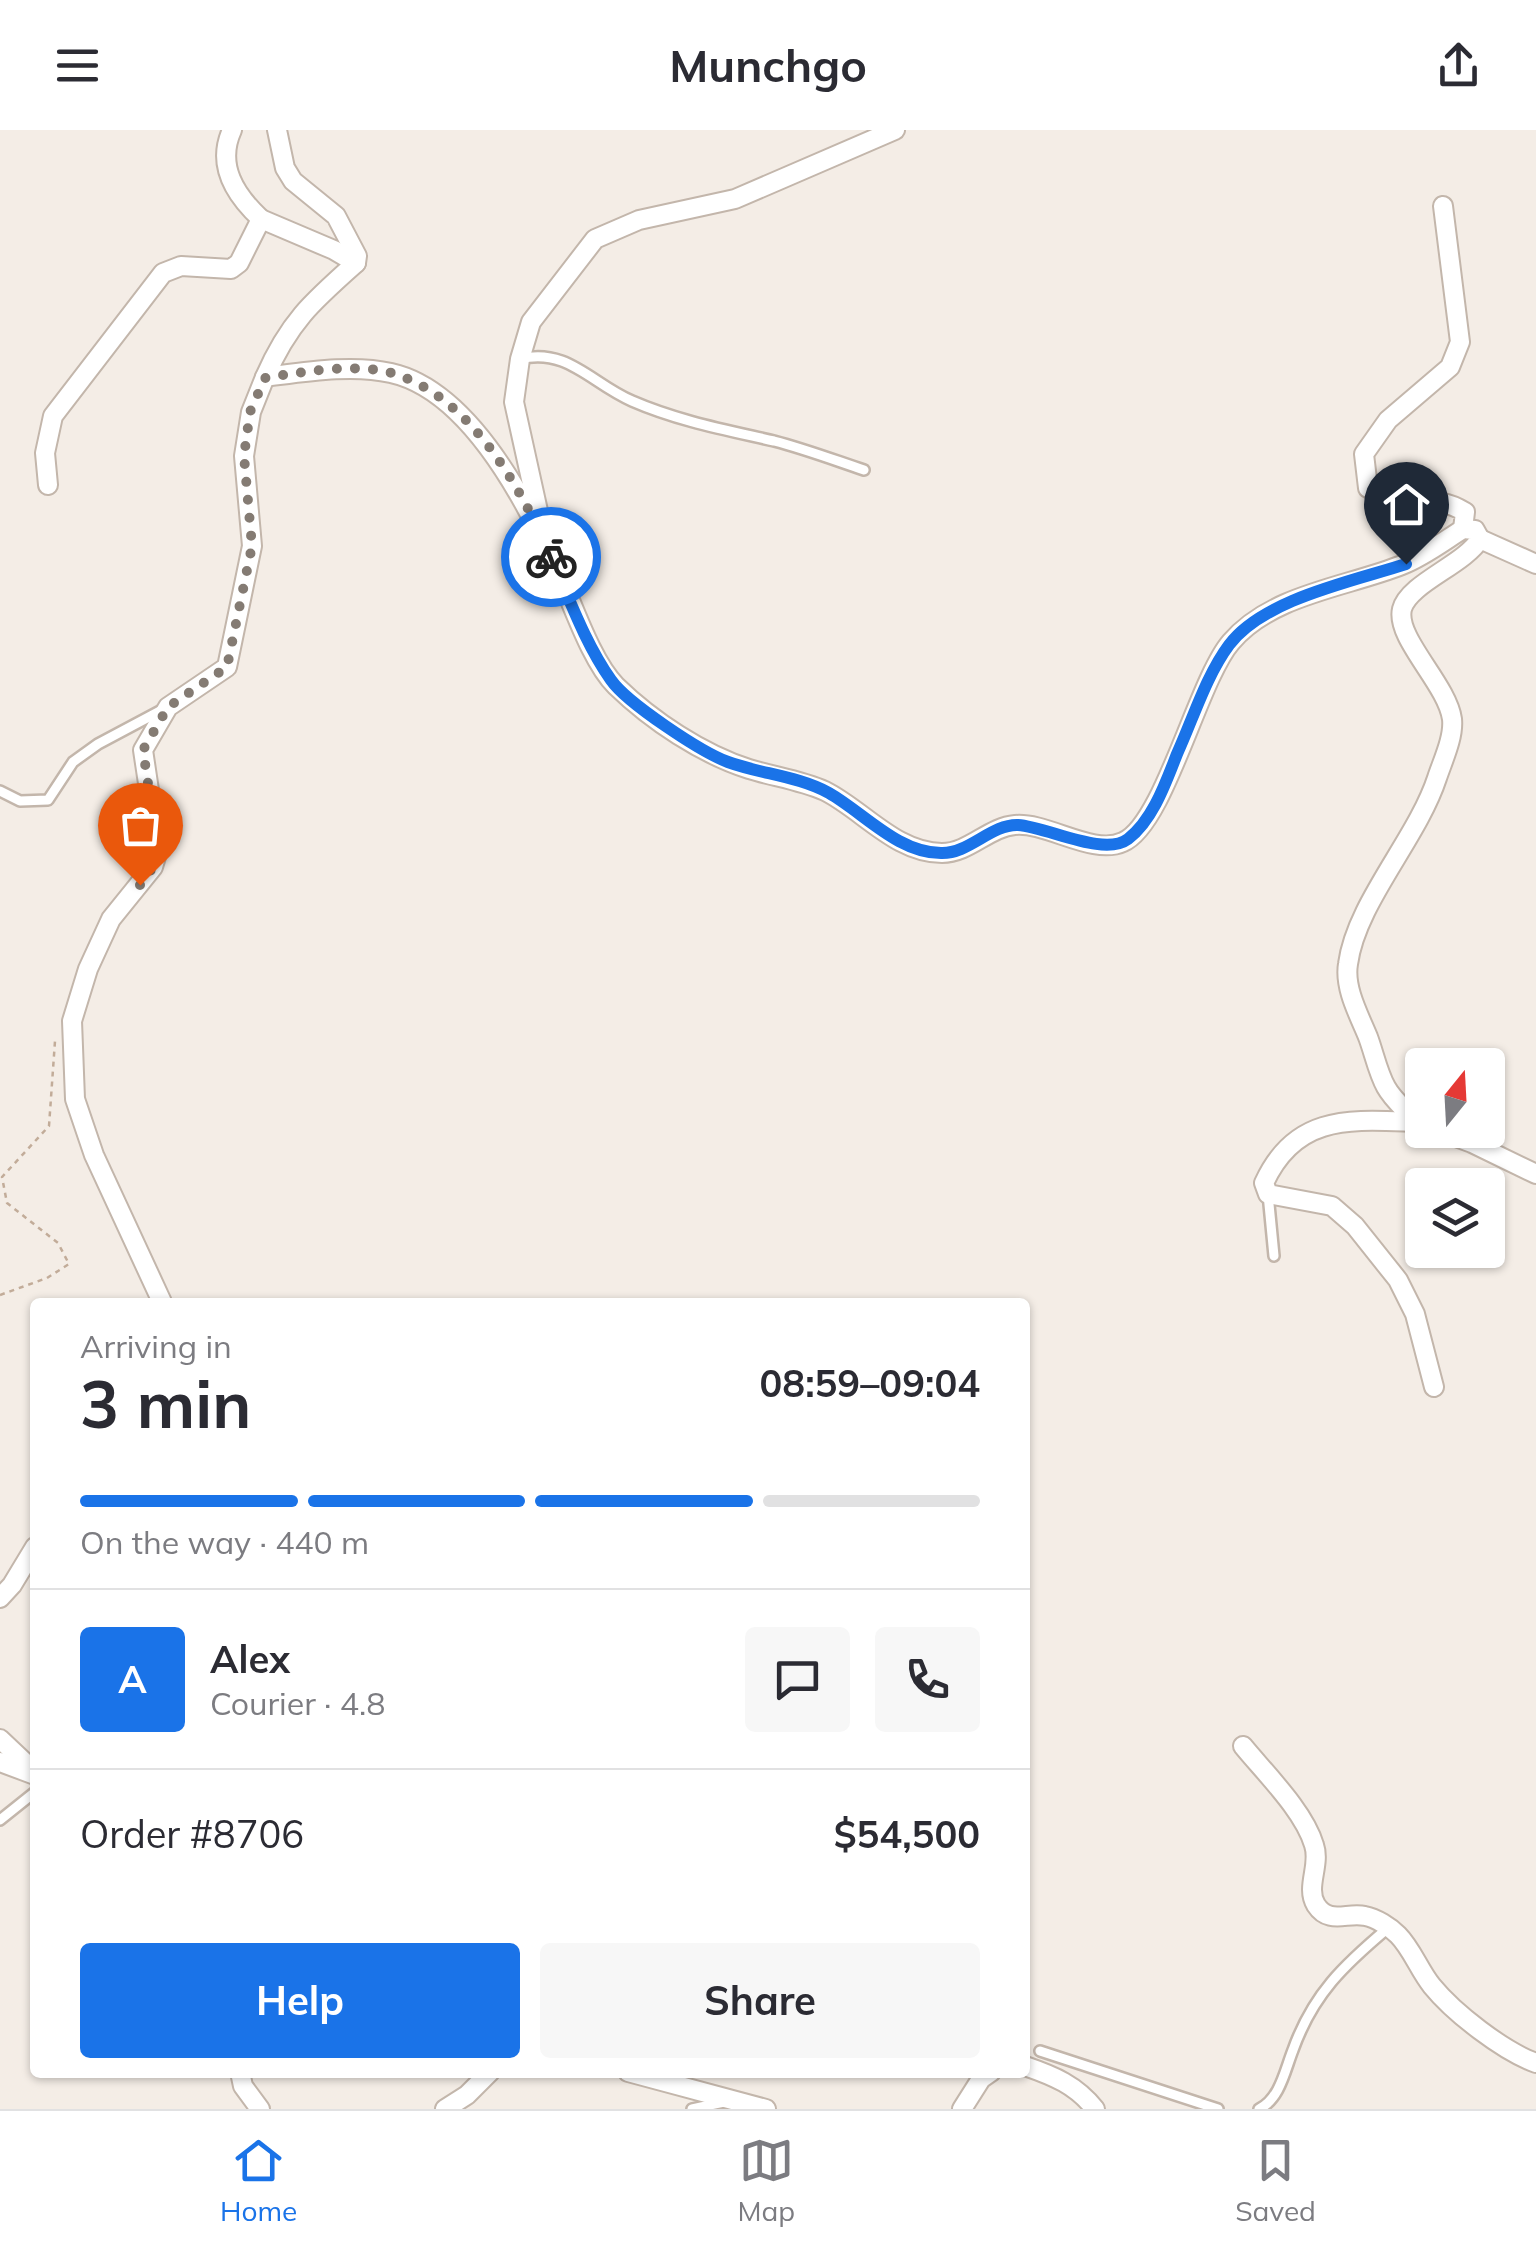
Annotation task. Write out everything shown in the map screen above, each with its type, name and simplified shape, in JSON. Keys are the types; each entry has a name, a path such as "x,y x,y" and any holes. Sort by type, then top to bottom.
{"street":[{"path":"232,130 226,144 226,165 240,199 261,219 356,263"},
{"path":"160,1298 94,1155 75,1099 72,1021 88,969 111,919 153,867 158,850 143,750 168,707 227,667 252,546 244,456 250,412 287,331 305,309 356,263 358,256 336,216 284,168 278,130"},
{"path":"546,545 514,402 520,358 531,322 595,238 639,220 734,199 894,130"},
{"path":"1443,206 1460,342 1450,367 1388,420 1364,454 1368,488 1404,503 1436,500 1454,505 1465,512 1463,528"},
{"path":"48,484 45,453 53,416 163,274 181,266 231,269 261,219"},
{"path":"265,378 303,372 394,373 438,398 492,451 546,545 613,684 722,760 788,777 828,793 910,846 940,854 956,852 1012,825 1098,844 1124,842 1160,795 1230,642 1278,607 1406,564 1463,528 1475,530 1480,539 1536,564"},
{"path":"1405,1108 1386,1087 1352,995 1348,963 1363,919 1431,798 1452,720 1440,686 1402,626 1402,607 1416,589 1474,549 1480,539"},
{"path":"1405,1123 1352,1120 1326,1123 1300,1139 1272,1166 1264,1183 1268,1194 1332,1206 1355,1226 1398,1280 1415,1314 1434,1388"},
{"path":"1478,1148 1536,1174"},
{"path":"0,1598 30,1555"},
{"path":"0,1740 30,1768"},
{"path":"1243,1746 1312,1838 1317,1855 1312,1890 1316,1904 1336,1918 1367,1916 1388,1928 1400,1937 1433,1987 1458,2011 1512,2052 1536,2062"},
{"path":"0,1762 30,1771"},
{"path":"1030,2068 1078,2089 1095,2109"},
{"path":"242,2078 250,2099 260,2109"},
{"path":"445,2109 484,2078"},
{"path":"650,2078 766,2109"},
{"path":"962,2109 982,2078"}],"lane":[{"path":"520,358 538,354 568,361 628,400 676,418 776,442 864,470"},
{"path":"0,790 20,800 48,800 74,762 98,744 168,707"},
{"path":"1268,1194 1274,1256"},
{"path":"0,1820 30,1796"},
{"path":"1259,2109 1277,2092 1303,2023 1341,1967 1388,1928"},
{"path":"1040,2051 1218,2109"},
{"path":"692,2109 730,2100"}],"path":[{"path":"0,1295 47,1278 69,1264 58,1243 7,1203 2,1177 48,1126 53,1045 72,1021"}],"way so far":[{"path":"140,885 153,867 158,850 143,750 168,707 227,667 252,546 244,456 250,412 265,378 303,372 367,370 394,373 413,382 461,417 492,451 551,557"}],"route":[{"path":"551,557 590,644 613,684 646,710 722,760 788,777 828,793 910,846 940,854 956,852 1012,825 1098,844 1124,842 1160,795 1230,642 1278,607 1406,564"}]}
